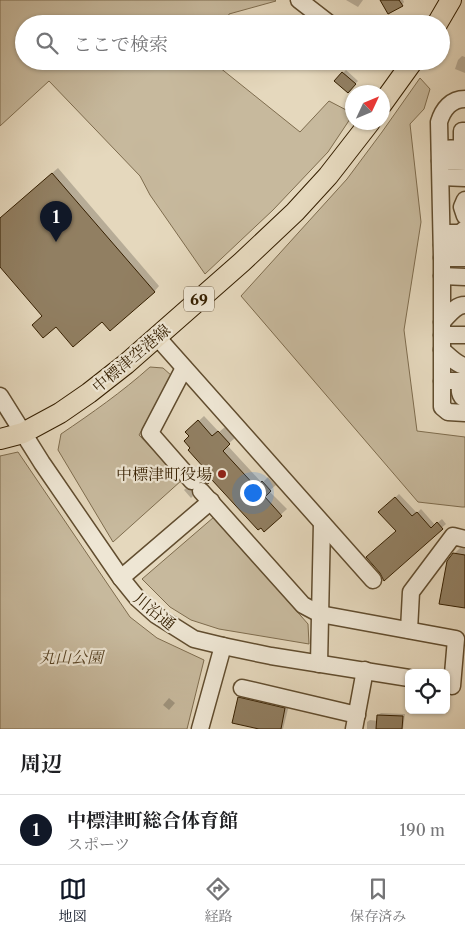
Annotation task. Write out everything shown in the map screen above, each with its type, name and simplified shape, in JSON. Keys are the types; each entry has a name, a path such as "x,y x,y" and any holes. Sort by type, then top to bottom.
{"main road":[{"path":"442,15 451,0"},
{"path":"390,91 404,70"},
{"name":"中標津空港線","path":"0,439 23,433 60,413 89,394 157,337 242,262 294,212 328,176 364,130"}],"street":[{"path":"299,0 318,15"},
{"path":"465,99 459,99 447,107 439,122 442,245 442,407 448,412 465,413"},
{"path":"440,162 462,148 462,125"},
{"path":"440,162 465,162"},
{"path":"440,162 465,178"},
{"path":"465,200 462,207 465,216"},
{"path":"442,245 465,228"},
{"path":"442,245 465,245"},
{"path":"442,245 465,258"},
{"path":"442,276 465,277"},
{"path":"442,336 454,309 459,305 465,305"},
{"path":"442,336 465,335"},
{"path":"442,336 458,363 462,366 463,376 460,394 465,399"},
{"path":"157,337 373,580"},
{"path":"184,368 150,433 304,605 320,614 461,640 454,686"},
{"path":"442,381 463,376"},
{"name":"川沿通","path":"0,396 42,463 120,578 138,599 156,615 194,639 271,656 405,677"},
{"path":"120,578 201,491"},
{"path":"320,664 322,522"},
{"path":"410,630 411,592 453,536 465,539"},
{"path":"200,729 223,646"},
{"path":"242,688 356,722 366,670"}],"green space":[{"path":"0,0 275,0 229,15 15,15 15,70 223,70 300,132 329,101 345,109 345,126 328,152 273,210 205,274 150,195 140,176 49,81 0,126"},
{"path":"420,78 430,89 424,109 410,124 421,222 404,330 417,431 465,437 465,507 418,502 241,296 347,179 383,130 390,130 390,121"},
{"path":"150,367 163,368 172,376 139,435 182,480 113,542 58,450 61,434 107,402"},
{"name":"丸山公園","path":"18,452 130,617 157,638 204,660 187,729 0,729 0,456"},
{"path":"214,517 308,624 309,644 219,629 191,620 170,607 142,579"}],"building":[{"path":"380,0 399,0 403,6 388,14"},
{"path":"342,72 356,84 345,85 345,90 334,81"},
{"path":"52,173 155,292 110,331 102,322 73,347 56,327 43,338 32,325 42,316 0,267 0,218"},
{"name":"中標津町役場","path":"198,420 212,436 218,431 230,444 223,451 256,487 262,481 271,491 265,497 282,516 264,532 261,528 258,530 212,480 208,484 202,481 199,474 205,469 188,450 190,448 184,441 189,436 185,432"},
{"path":"395,497 412,516 417,512 431,528 437,522 443,529 384,581 380,573 366,557 396,531 378,512"},
{"path":"453,553 465,555 465,608 439,604 447,561"},
{"path":"238,697 285,708 281,729 259,729 232,723"},
{"path":"377,715 403,716 402,729 376,729"}],"place":[{"name":"中標津町総合体育館","path":"56,242"},
{"name":"中標津町役場","path":"222,474"}]}
